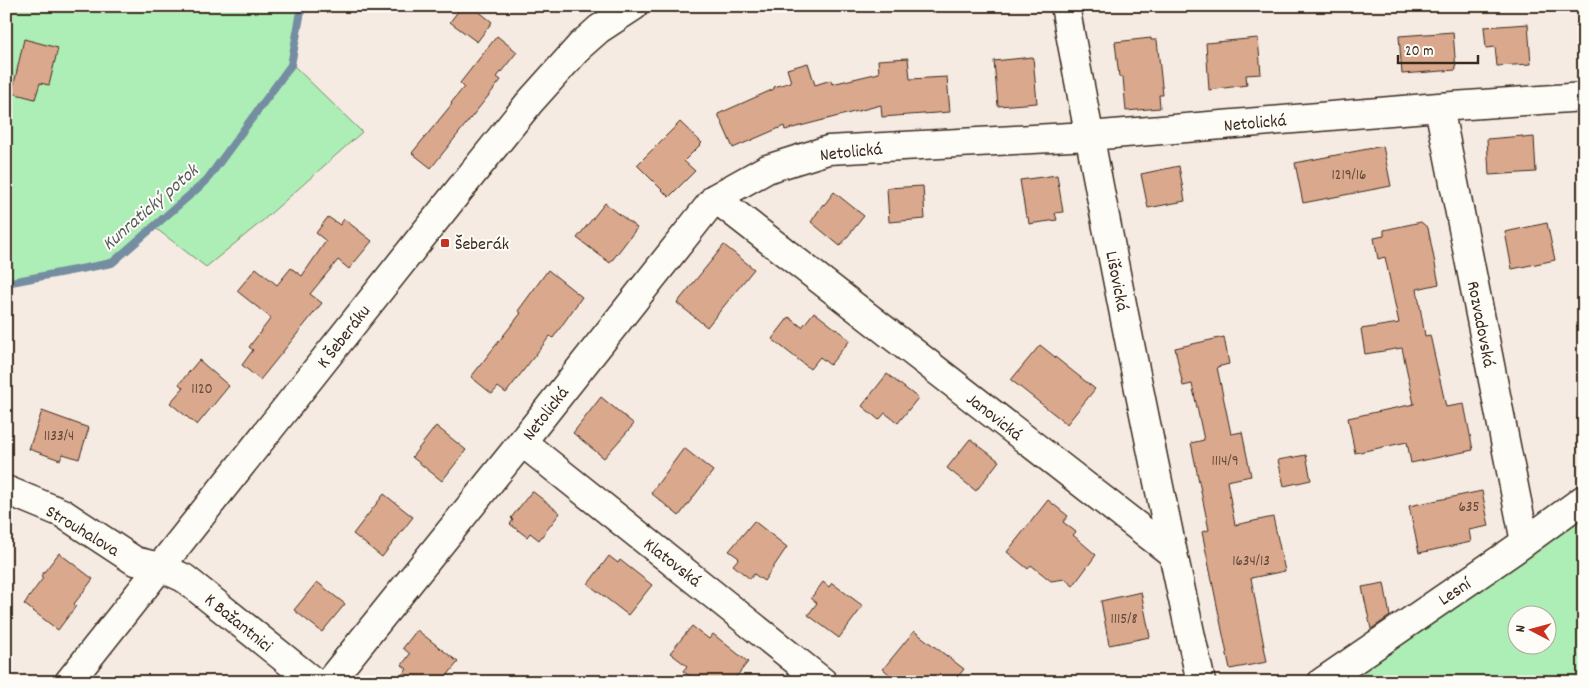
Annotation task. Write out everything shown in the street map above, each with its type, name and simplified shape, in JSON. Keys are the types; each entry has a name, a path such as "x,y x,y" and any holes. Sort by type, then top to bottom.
{"street":[{"name":"K Šeberáku","path":"69,682 529,103 581,45 634,6"},
{"name":"Lišovická","path":"1065,6 1089,136 1173,554"},
{"name":"Netolická","path":"329,682 715,198 768,169 828,150 1089,136 1584,97"},
{"name":"Rozvadovská","path":"1439,107 1525,542"},
{"name":"Janovická","path":"715,198 1173,554"},
{"name":"Klatovská","path":"522,442 823,682"},
{"name":"Strouhalova","path":"6,490 62,513 135,561 160,567"},
{"name":"Lesní","path":"1322,682 1584,499"},
{"path":"1173,554 1201,682"},
{"name":"K Bažantnici","path":"160,567 184,578 314,682"}],"green space":[{"path":"6,6 302,6 291,63 362,132 260,223 206,267 154,227 117,258 6,283"},
{"path":"1584,512 1584,682 1341,682"}],"building":[{"path":"462,6 472,6 492,22 477,42 450,22"},
{"path":"1528,24 1531,64 1497,66 1495,47 1486,48 1484,27"},
{"path":"1453,32 1456,70 1402,74 1399,36"},
{"path":"497,36 517,52 497,77 501,80 431,168 412,153 452,104 464,87 460,83"},
{"path":"1151,38 1151,40 1157,40 1163,95 1159,95 1160,108 1126,111 1123,77 1119,77 1115,42"},
{"path":"1258,38 1261,74 1246,75 1247,85 1209,90 1206,43"},
{"path":"24,39 58,48 49,85 40,83 35,99 12,93"},
{"path":"1033,57 1037,103 998,106 994,61"},
{"path":"908,58 910,79 947,77 950,112 882,117 881,105 785,130 784,126 733,148 718,114 774,89 774,87 791,82 787,69 808,63 815,85 831,80 832,84 879,73 878,60"},
{"path":"680,122 702,143 684,161 695,171 669,197 637,165"},
{"path":"1523,136 1523,138 1534,137 1536,172 1489,175 1487,139"},
{"path":"1383,146 1391,186 1303,203 1295,163"},
{"path":"1179,166 1185,201 1148,208 1141,174"},
{"path":"1057,175 1063,212 1055,213 1057,220 1029,224 1028,217 1026,217 1020,180"},
{"path":"923,186 925,219 889,222 887,188"},
{"path":"834,192 864,216 840,246 811,222"},
{"path":"605,203 637,228 610,263 577,238"},
{"path":"328,217 340,225 344,219 372,241 349,269 338,260 310,294 322,303 260,380 242,365 253,350 249,347 271,318 237,291 256,268 277,285 291,268 302,276 326,241 316,233"},
{"path":"1421,222 1428,228 1439,284 1417,289 1425,336 1430,335 1446,407 1464,404 1473,450 1411,463 1407,442 1355,453 1348,418 1414,404 1402,348 1365,354 1361,329 1399,323 1385,257 1378,259 1374,238 1384,236 1384,230"},
{"path":"1547,223 1555,260 1512,269 1505,232"},
{"path":"724,245 754,269 707,327 677,303"},
{"path":"548,270 582,297 553,338 550,336 506,393 498,387 492,394 471,377 521,313 518,311"},
{"path":"814,312 850,340 830,365 820,357 810,369 772,339 789,317 802,327"},
{"path":"1224,337 1229,364 1217,367 1231,434 1242,432 1251,476 1227,481 1235,525 1273,517 1285,571 1251,578 1267,662 1230,669 1202,532 1209,530 1191,443 1204,440 1192,384 1183,386 1175,348"},
{"path":"1040,345 1095,389 1067,424 1011,380"},
{"path":"199,360 229,386 197,425 170,403 183,388 179,384"},
{"path":"887,374 918,398 898,423 885,413 879,420 862,406"},
{"path":"601,397 634,424 604,458 573,433"},
{"path":"42,411 89,428 79,459 63,454 60,460 29,449"},
{"path":"436,426 466,450 442,481 412,457"},
{"path":"970,439 999,461 976,491 947,468"},
{"path":"684,448 713,471 679,516 651,493"},
{"path":"1306,455 1311,480 1284,486 1278,460"},
{"path":"532,491 560,513 539,540 530,533 527,537 510,524 513,520 511,518"},
{"path":"1482,491 1489,526 1469,530 1471,542 1419,553 1409,506"},
{"path":"384,494 413,517 382,557 353,534"},
{"path":"1048,500 1068,516 1063,522 1076,532 1073,535 1096,555 1073,586 1065,579 1051,581 1031,565 1028,569 1007,552"},
{"path":"754,521 787,547 764,581 754,574 750,579 733,565 739,558 729,551"},
{"path":"59,553 93,579 74,604 76,606 58,630 24,604 43,578 41,576"},
{"path":"609,556 618,563 620,560 652,585 628,615 588,584"},
{"path":"317,582 345,604 322,632 294,610"},
{"path":"823,582 829,587 832,583 863,606 839,638 808,615 817,603 811,598"},
{"path":"1384,583 1390,616 1371,629 1362,587"},
{"path":"1141,592 1150,637 1109,645 1101,601"},
{"path":"692,626 709,639 713,634 748,662 732,682 697,682 683,671 687,666 670,653"},
{"path":"417,630 458,662 442,682 396,682 407,669 402,665 410,654 403,648"},
{"path":"914,631 964,669 954,682 899,682 883,669"}],"waterway":[{"name":"Kunratický potok","path":"6,283 112,263 206,181 291,65 302,6"}],"place":[{"name":"Šeberák","path":"445,243"}]}
